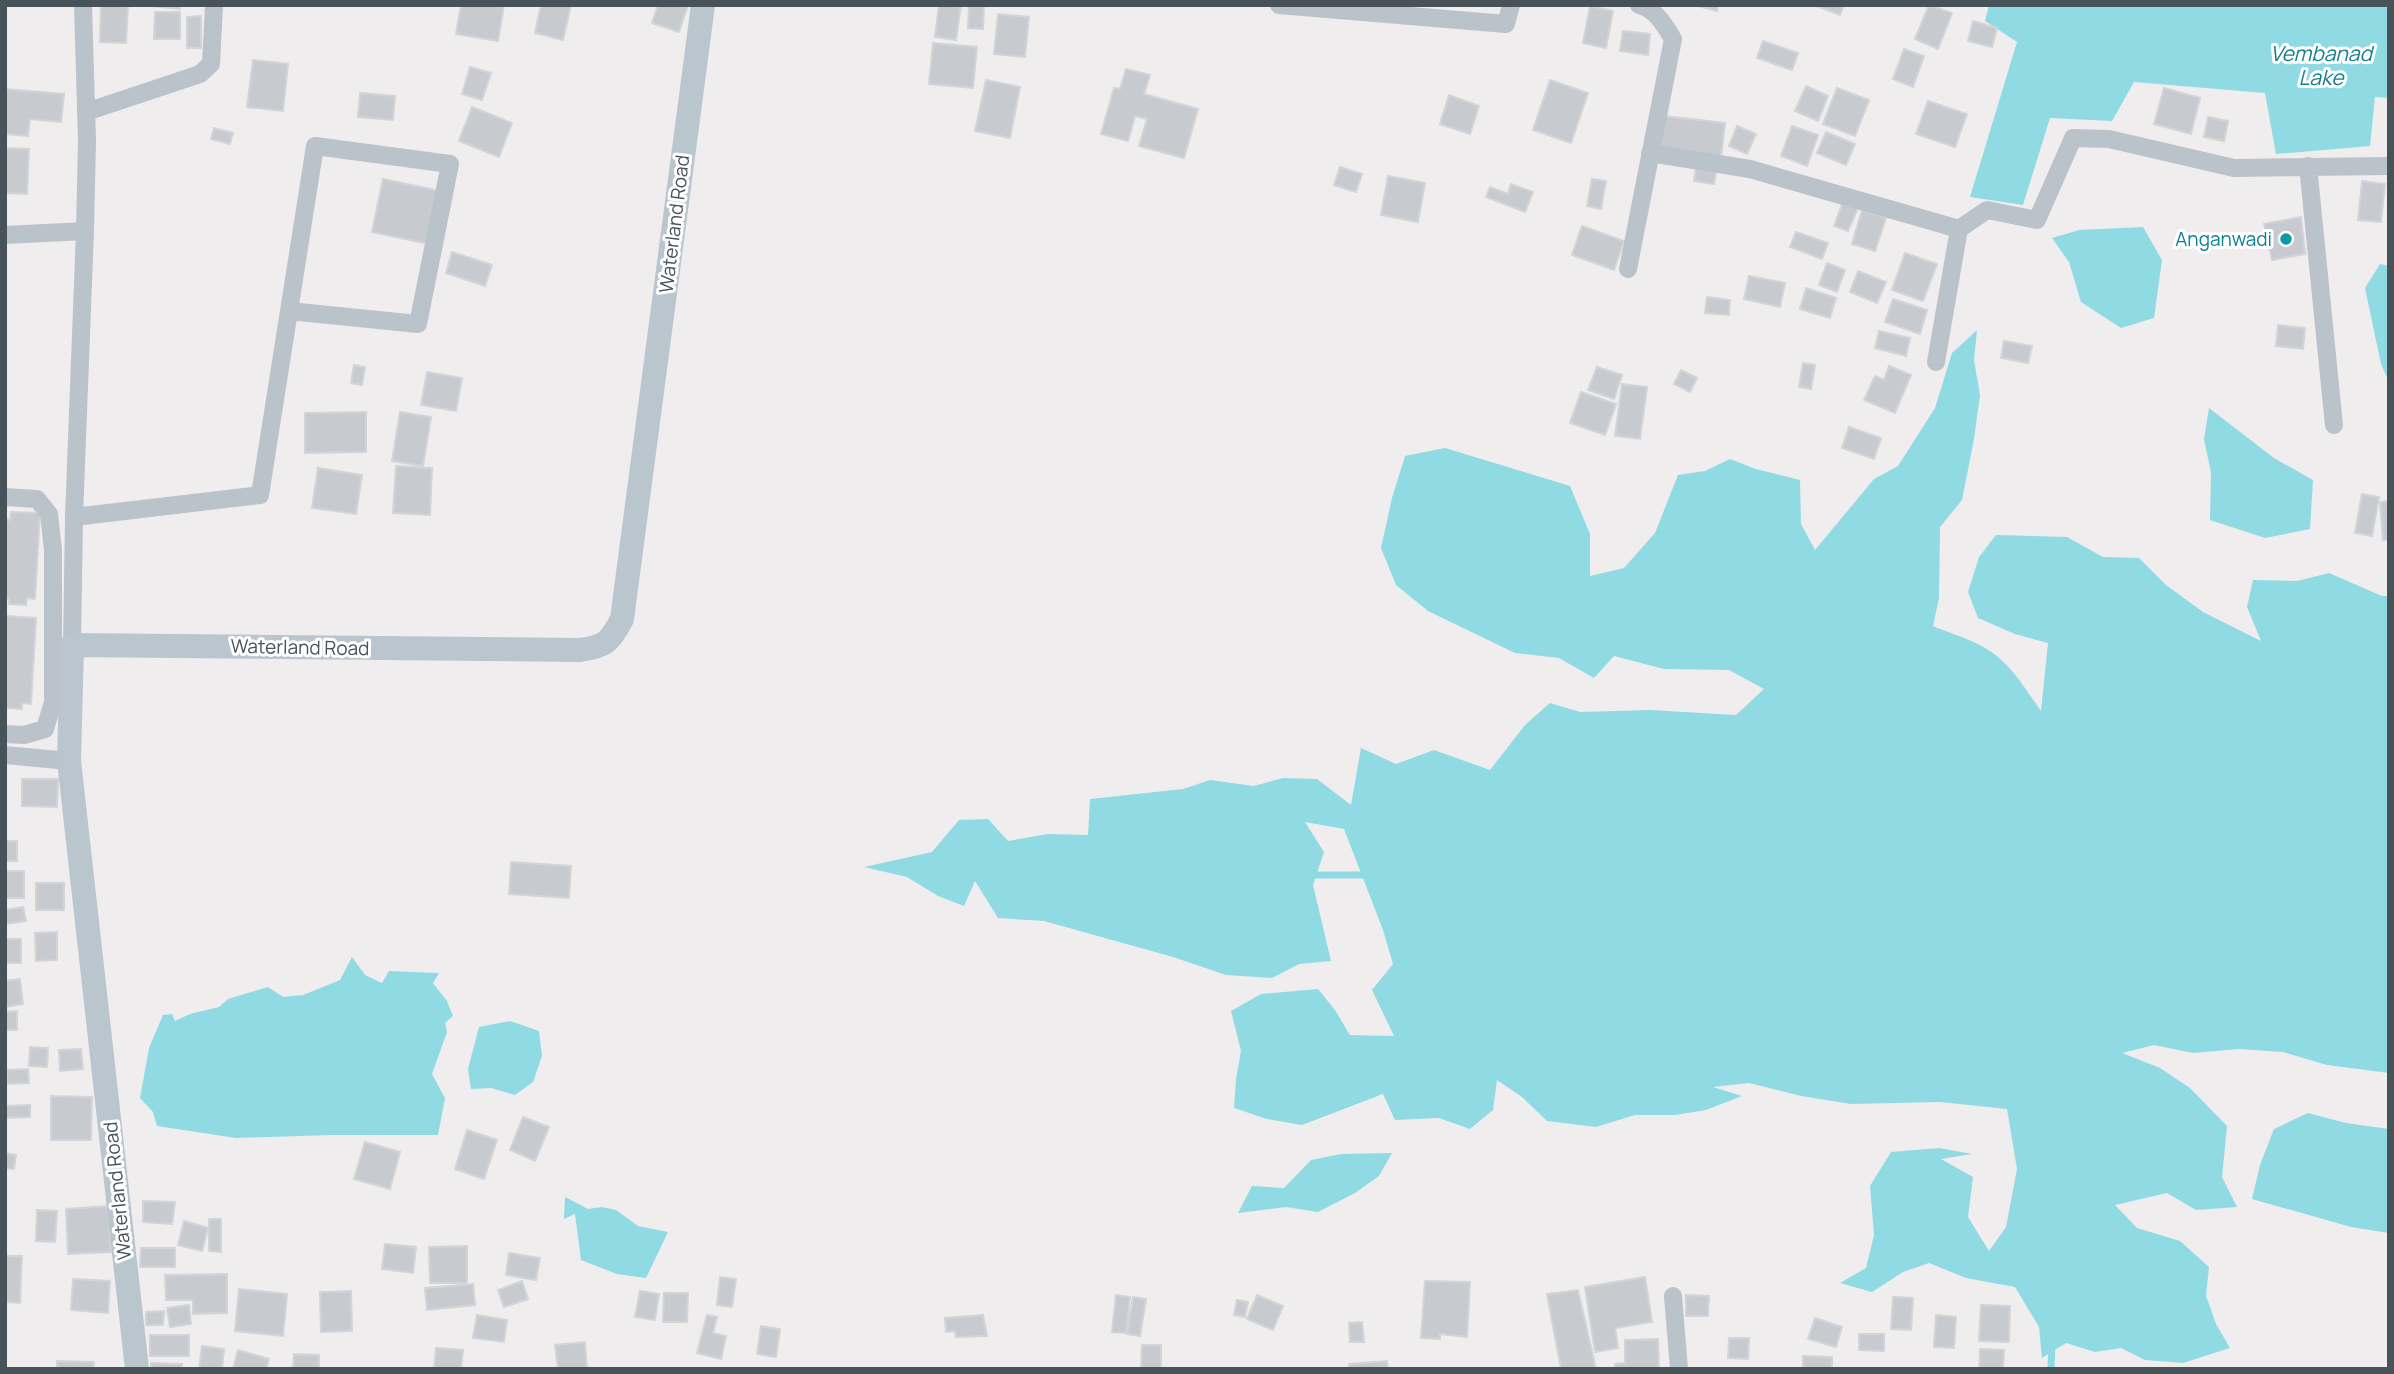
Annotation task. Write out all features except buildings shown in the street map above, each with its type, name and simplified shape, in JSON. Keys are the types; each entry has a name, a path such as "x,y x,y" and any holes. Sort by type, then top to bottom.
{"main road":[{"name":"Waterland Road","path":"137,1369 69,761 72,645 579,650 598,648 612,638 622,619 703,5"}],"street":[{"path":"72,645 85,231 83,5"},
{"path":"86,112 200,74 211,64 215,5"},
{"path":"1279,5 1506,24 1511,5"},
{"path":"1628,269 1673,39 1658,17 1645,6 1639,5"},
{"path":"1936,362 1959,229 1987,210 2036,220 2073,138 2109,139 2234,168 2389,166"},
{"path":"74,517 260,495 315,146 450,164 418,324 289,311"},
{"path":"1650,153 1750,169 1959,229"},
{"path":"2308,166 2334,425"},
{"path":"5,235 85,231"},
{"path":"5,496 37,499 49,513 52,550 53,688 53,702 45,729 24,735 5,734"},
{"path":"5,755 69,761"},
{"path":"1673,1296 1679,1369"}],"water":[{"name":"Vembanad Lake","path":"1989,5 2389,5 2389,98 2375,97 2370,146 2276,154 2265,93 2134,82 2112,121 2050,118 2023,205 1970,197 2017,42 1985,21"},
{"path":"2143,227 2162,260 2154,318 2121,328 2081,302 2069,262 2052,238 2079,230"},
{"path":"2380,264 2389,266 2389,382 2381,364 2365,288"},
{"path":"1977,330 1974,360 1980,395 1974,439 1962,500 1940,527 1939,598 1933,626 1992,652 2022,683 2041,711 2048,643 2015,634 1978,618 1968,592 1979,557 1996,535 2067,537 2103,557 2139,558 2166,585 2203,612 2261,641 2247,607 2253,580 2297,581 2329,573 2382,596 2389,596 2389,1073 2327,1065 2283,1052 2239,1049 2193,1053 2154,1045 2122,1053 2160,1068 2190,1088 2227,1126 2222,1177 2237,1207 2196,1210 2167,1193 2115,1205 2137,1228 2180,1241 2209,1267 2206,1296 2216,1324 2230,1348 2183,1363 2145,1360 2121,1348 2095,1352 2066,1343 2042,1358 2039,1327 2015,1287 1966,1278 1929,1263 1903,1272 1872,1292 1840,1283 1866,1268 1874,1235 1870,1186 1891,1152 1939,1148 1972,1154 1941,1159 1973,1177 1968,1217 1989,1251 2006,1227 2017,1169 2007,1109 1940,1102 1851,1104 1801,1096 1749,1083 1713,1087 1742,1096 1706,1110 1675,1115 1635,1115 1596,1127 1547,1121 1522,1097 1497,1080 1493,1110 1470,1129 1439,1118 1395,1120 1383,1094 1302,1125 1267,1119 1234,1108 1241,1051 1231,1011 1261,994 1318,989 1350,1035 1394,1036 1372,990 1393,964 1383,930 1344,829 1305,822 1324,852 1313,885 1331,961 1299,964 1272,978 1226,975 1173,957 1044,921 998,918 975,881 964,906 938,896 907,877 864,867 932,852 959,820 988,819 1008,841 1048,834 1088,835 1090,799 1183,789 1210,780 1254,786 1283,778 1317,779 1351,805 1361,748 1396,764 1434,750 1490,770 1525,725 1550,703 1580,712 1650,710 1736,715 1764,689 1729,670 1664,669 1614,656 1594,678 1559,658 1515,653 1428,611 1396,585 1381,548 1405,456 1445,448 1570,486 1590,534 1590,576 1624,568 1655,533 1678,475 1705,471 1730,459 1756,469 1800,480 1801,524 1815,550 1874,479 1898,466 1935,408 1952,353"},
{"path":"2209,408 2274,458 2313,480 2310,529 2265,538 2210,520 2211,473 2204,439"},
{"path":"352,957 365,975 382,983 389,971 439,973 433,983 447,1001 453,1016 445,1023 447,1032 432,1074 445,1098 438,1135 236,1138 157,1126 153,1112 140,1098 149,1048 163,1015 172,1014 175,1021 190,1014 219,1007 228,999 268,987 283,997 303,995 340,980"},
{"path":"510,1021 539,1031 542,1056 533,1082 515,1095 491,1088 471,1089 468,1069 479,1027"},
{"path":"2308,1113 2346,1123 2389,1129 2389,1233 2351,1227 2252,1199 2260,1165 2274,1129"},
{"path":"1392,1153 1379,1176 1355,1193 1318,1212 1286,1207 1238,1213 1252,1186 1284,1188 1311,1160 1341,1154"},
{"path":"565,1197 588,1209 602,1207 616,1210 638,1226 668,1232 646,1278 617,1274 581,1260 575,1214 564,1219"}],"waterway":[{"path":"1309,875 1371,875"},
{"path":"2051,1369 2052,1345"}],"place":[{"name":"Anganwadi","path":"2286,239"}]}
